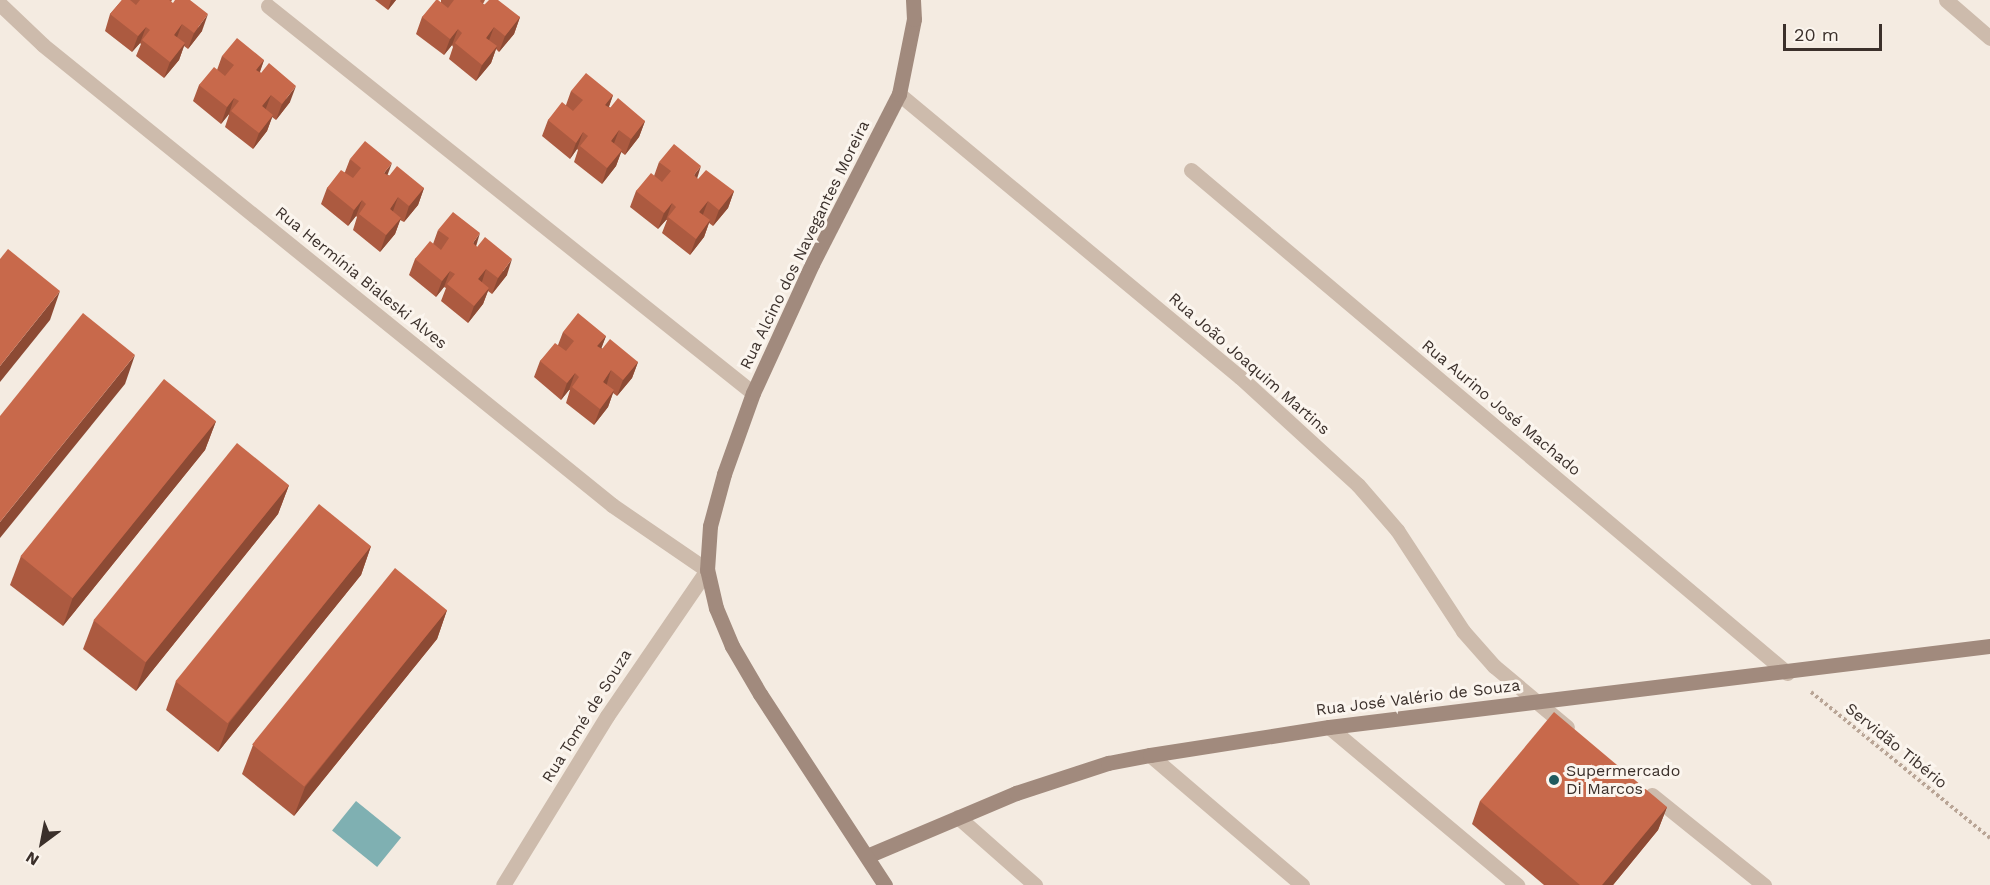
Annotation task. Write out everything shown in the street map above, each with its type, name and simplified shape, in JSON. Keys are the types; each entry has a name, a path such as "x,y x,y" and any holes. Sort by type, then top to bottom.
{"main road":[{"name":"Rua Alcino dos Navegantes Moreira","path":"885,885 760,694 732,646 716,608 707,570 710,526 724,474 753,393 807,274 899,94 914,19 913,0"},
{"name":"Rua José Valério de Souza","path":"867,856 1066,775 1150,755 1329,728 1535,701 1787,673 1990,646"}],"street":[{"path":"1946,0 1990,38"},
{"name":"Rua Hermínia Bialeski Alves","path":"0,4 53,53 612,505 707,570"},
{"path":"268,6 753,393"},
{"name":"Rua João Joaquim Martins","path":"899,94 1240,377 1358,485 1397,530 1463,631 1494,666 1581,738"},
{"name":"Rua Aurino José Machado","path":"1191,170 1787,673"},
{"name":"Rua Tomé de Souza","path":"503,885 607,716 707,570"},
{"path":"1329,728 1517,885"},
{"path":"1150,755 1302,885"},
{"path":"1636,782 1764,885"},
{"path":"958,818 1035,885"}],"path":[{"name":"Servidão Tibério","path":"1787,673 1990,838"}],"water":[{"path":"356,801 401,838 377,867 332,831"}],"building":[{"path":"122,0 130,0 136,5 140,0 169,0 173,3 175,0 190,0 208,14 194,33 182,24 174,35 185,43 170,62 142,40 150,30 146,27 138,36 110,14"},
{"path":"436,0 448,8 454,0 481,0 484,5 489,0 498,0 520,17 505,36 494,27 486,38 497,46 482,65 455,43 462,33 458,29 450,39 422,17"},
{"path":"237,38 264,60 256,70 261,73 269,63 296,86 282,104 271,95 262,106 273,115 259,133 231,111 239,101 234,98 227,107 199,85 214,67 225,76 234,65 222,56"},
{"path":"586,73 613,95 605,105 610,108 618,98 645,121 631,139 619,130 611,141 622,150 607,168 580,146 588,136 583,132 576,143 548,120 562,102 573,111 583,100 571,91"},
{"path":"365,141 392,163 384,173 389,176 397,166 424,188 409,206 398,197 390,209 401,218 386,235 359,214 366,204 362,200 354,210 327,188 341,170 353,178 361,168 350,159"},
{"path":"674,144 701,166 694,175 698,179 706,170 734,191 719,210 708,201 699,212 710,220 696,239 668,217 676,207 672,203 664,213 636,191 651,173 662,182 671,171 659,162"},
{"path":"453,212 480,233 473,243 477,247 485,237 512,259 498,278 486,269 478,279 489,288 474,306 447,284 455,274 450,271 442,281 415,259 430,241 441,250 449,238 438,230"},
{"path":"8,249 60,291 0,366 0,259"},
{"path":"83,313 135,355 0,522 0,416"},
{"path":"578,313 606,336 597,346 602,349 610,339 638,362 623,380 611,370 603,382 614,390 600,409 572,387 579,377 575,373 567,383 540,361 555,343 566,351 574,341 563,332"},
{"path":"164,379 216,421 73,598 21,556"},
{"path":"237,443 289,485 146,662 94,620"},
{"path":"319,504 371,546 228,723 176,681"},
{"path":"395,568 447,610 304,787 252,744"},
{"name":"Supermercado Di Marcos","path":"1554,712 1667,807 1602,885 1580,885 1480,801"}],"place":[{"name":"Supermercado Di Marcos","path":"1554,780"}]}
